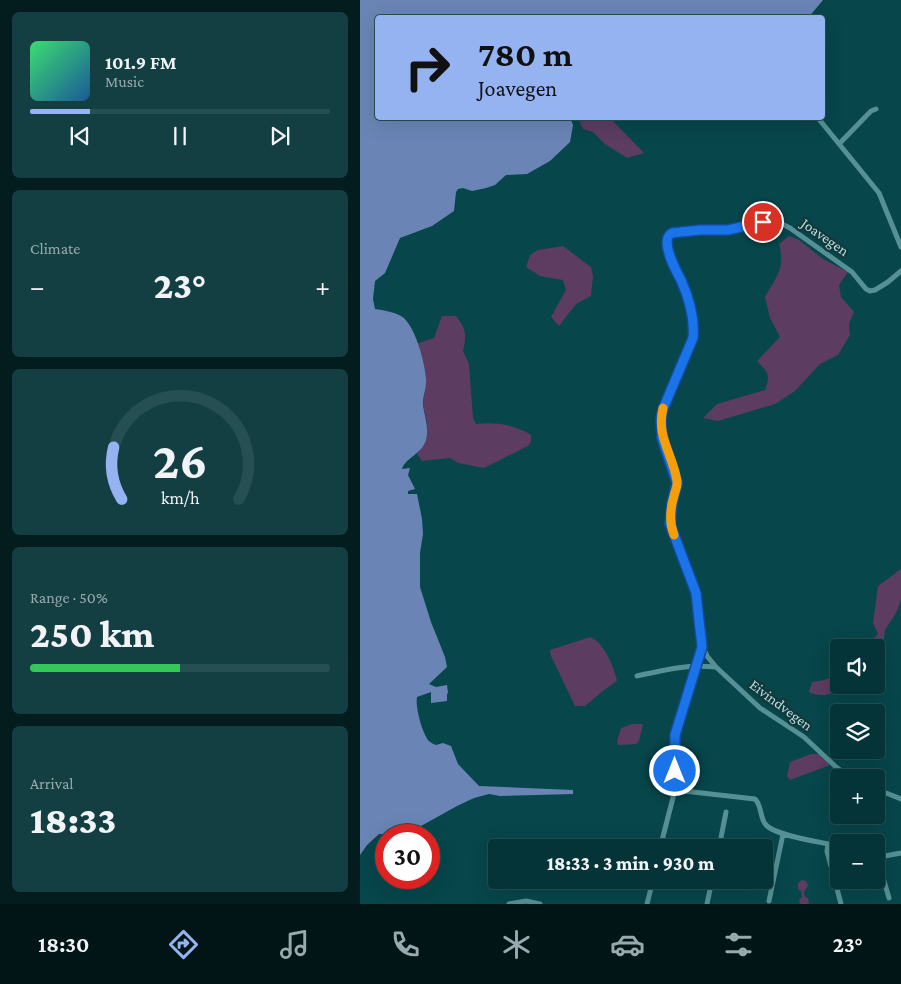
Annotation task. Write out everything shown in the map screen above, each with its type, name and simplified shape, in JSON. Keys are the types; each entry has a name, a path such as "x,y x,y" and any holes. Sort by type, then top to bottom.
{"street":[{"path":"839,144 871,111 876,109"},
{"path":"820,120 879,193 901,247"},
{"name":"Joavegen","path":"662,839 675,790 675,735 702,647 696,593 670,524 672,503 677,483 662,438 661,419 663,409 693,338 694,325 684,287 672,261 667,242 669,235 693,230 728,230 763,222 780,223 852,272 866,289 870,291 888,282 901,271"},
{"name":"Eivindvegen","path":"702,647 716,667 760,708 804,737 839,769"},
{"path":"637,676 666,669 696,665 716,667"},
{"path":"675,790 755,799 760,805 762,818 767,826 783,834 828,844 827,851 841,904"},
{"path":"885,793 901,799"},
{"path":"721,839 726,812"},
{"path":"769,902 783,834"},
{"path":"885,856 901,853"},
{"path":"885,884 889,898"},
{"path":"647,904 651,889"},
{"path":"707,904 710,889"},
{"path":"509,904 526,901 540,904"}],"shaded area":[{"path":"579,120 612,120 644,153 627,158 605,144 593,132 583,129"},
{"path":"789,236 799,240 823,259 848,272 839,285 841,297 854,312 849,324 850,335 838,355 820,364 795,391 775,404 718,421 703,418 717,404 765,390 768,377 764,368 757,361 780,337 770,318 765,297 781,266 779,244"},
{"path":"563,246 591,267 593,276 591,296 576,304 559,326 551,317 566,290 563,280 540,276 526,267 530,255 538,250"},
{"path":"442,316 456,316 464,329 465,341 463,351 469,364 473,418 476,424 504,425 518,428 531,435 531,442 528,446 484,468 458,463 450,458 422,461 417,454 424,443 427,422 423,405 426,380 418,343 434,338"},
{"path":"901,569 901,600 896,613 885,630 884,639 873,639 878,634 873,623 878,586"},
{"path":"590,637 604,649 611,662 617,681 585,706 575,706 551,656 550,650"},
{"path":"830,678 830,693 819,695 809,692 812,682"},
{"path":"632,724 643,724 639,741 636,744 618,745 617,741 621,728"},
{"path":"811,754 819,754 830,765 790,780 787,776 790,762"},
{"path":"802,880 806,881 808,885 804,892 809,904 800,904 799,900 802,897 801,891 798,889 798,883"}],"water":[{"path":"360,0 823,0 810,15 375,15 375,120 571,120 573,125 570,142 550,161 527,174 506,175 495,185 486,188 472,191 463,188 458,189 454,211 432,226 400,238 385,273 375,281 373,299 375,309 401,316 411,327 418,344 425,372 426,382 423,406 427,436 421,449 406,462 402,469 410,468 408,475 415,489 408,491 408,494 417,494 423,534 420,553 420,587 447,667 429,684 436,687 447,685 447,701 431,703 431,692 417,697 418,713 426,737 436,745 443,743 451,746 458,764 479,786 573,790 573,794 500,796 489,794 474,798 425,824 375,824 375,838 360,855"}],"slow traffic":[{"path":"663,408 661,419 662,438 674,468 677,483 672,503 670,524 674,535"}],"route":[{"path":"675,771 675,735 702,647 702,630 696,593 670,524 672,503 677,483 674,468 662,438 661,419 663,409 693,338 694,325 684,287 672,261 667,242 669,235 672,233 728,230 763,222"}]}
